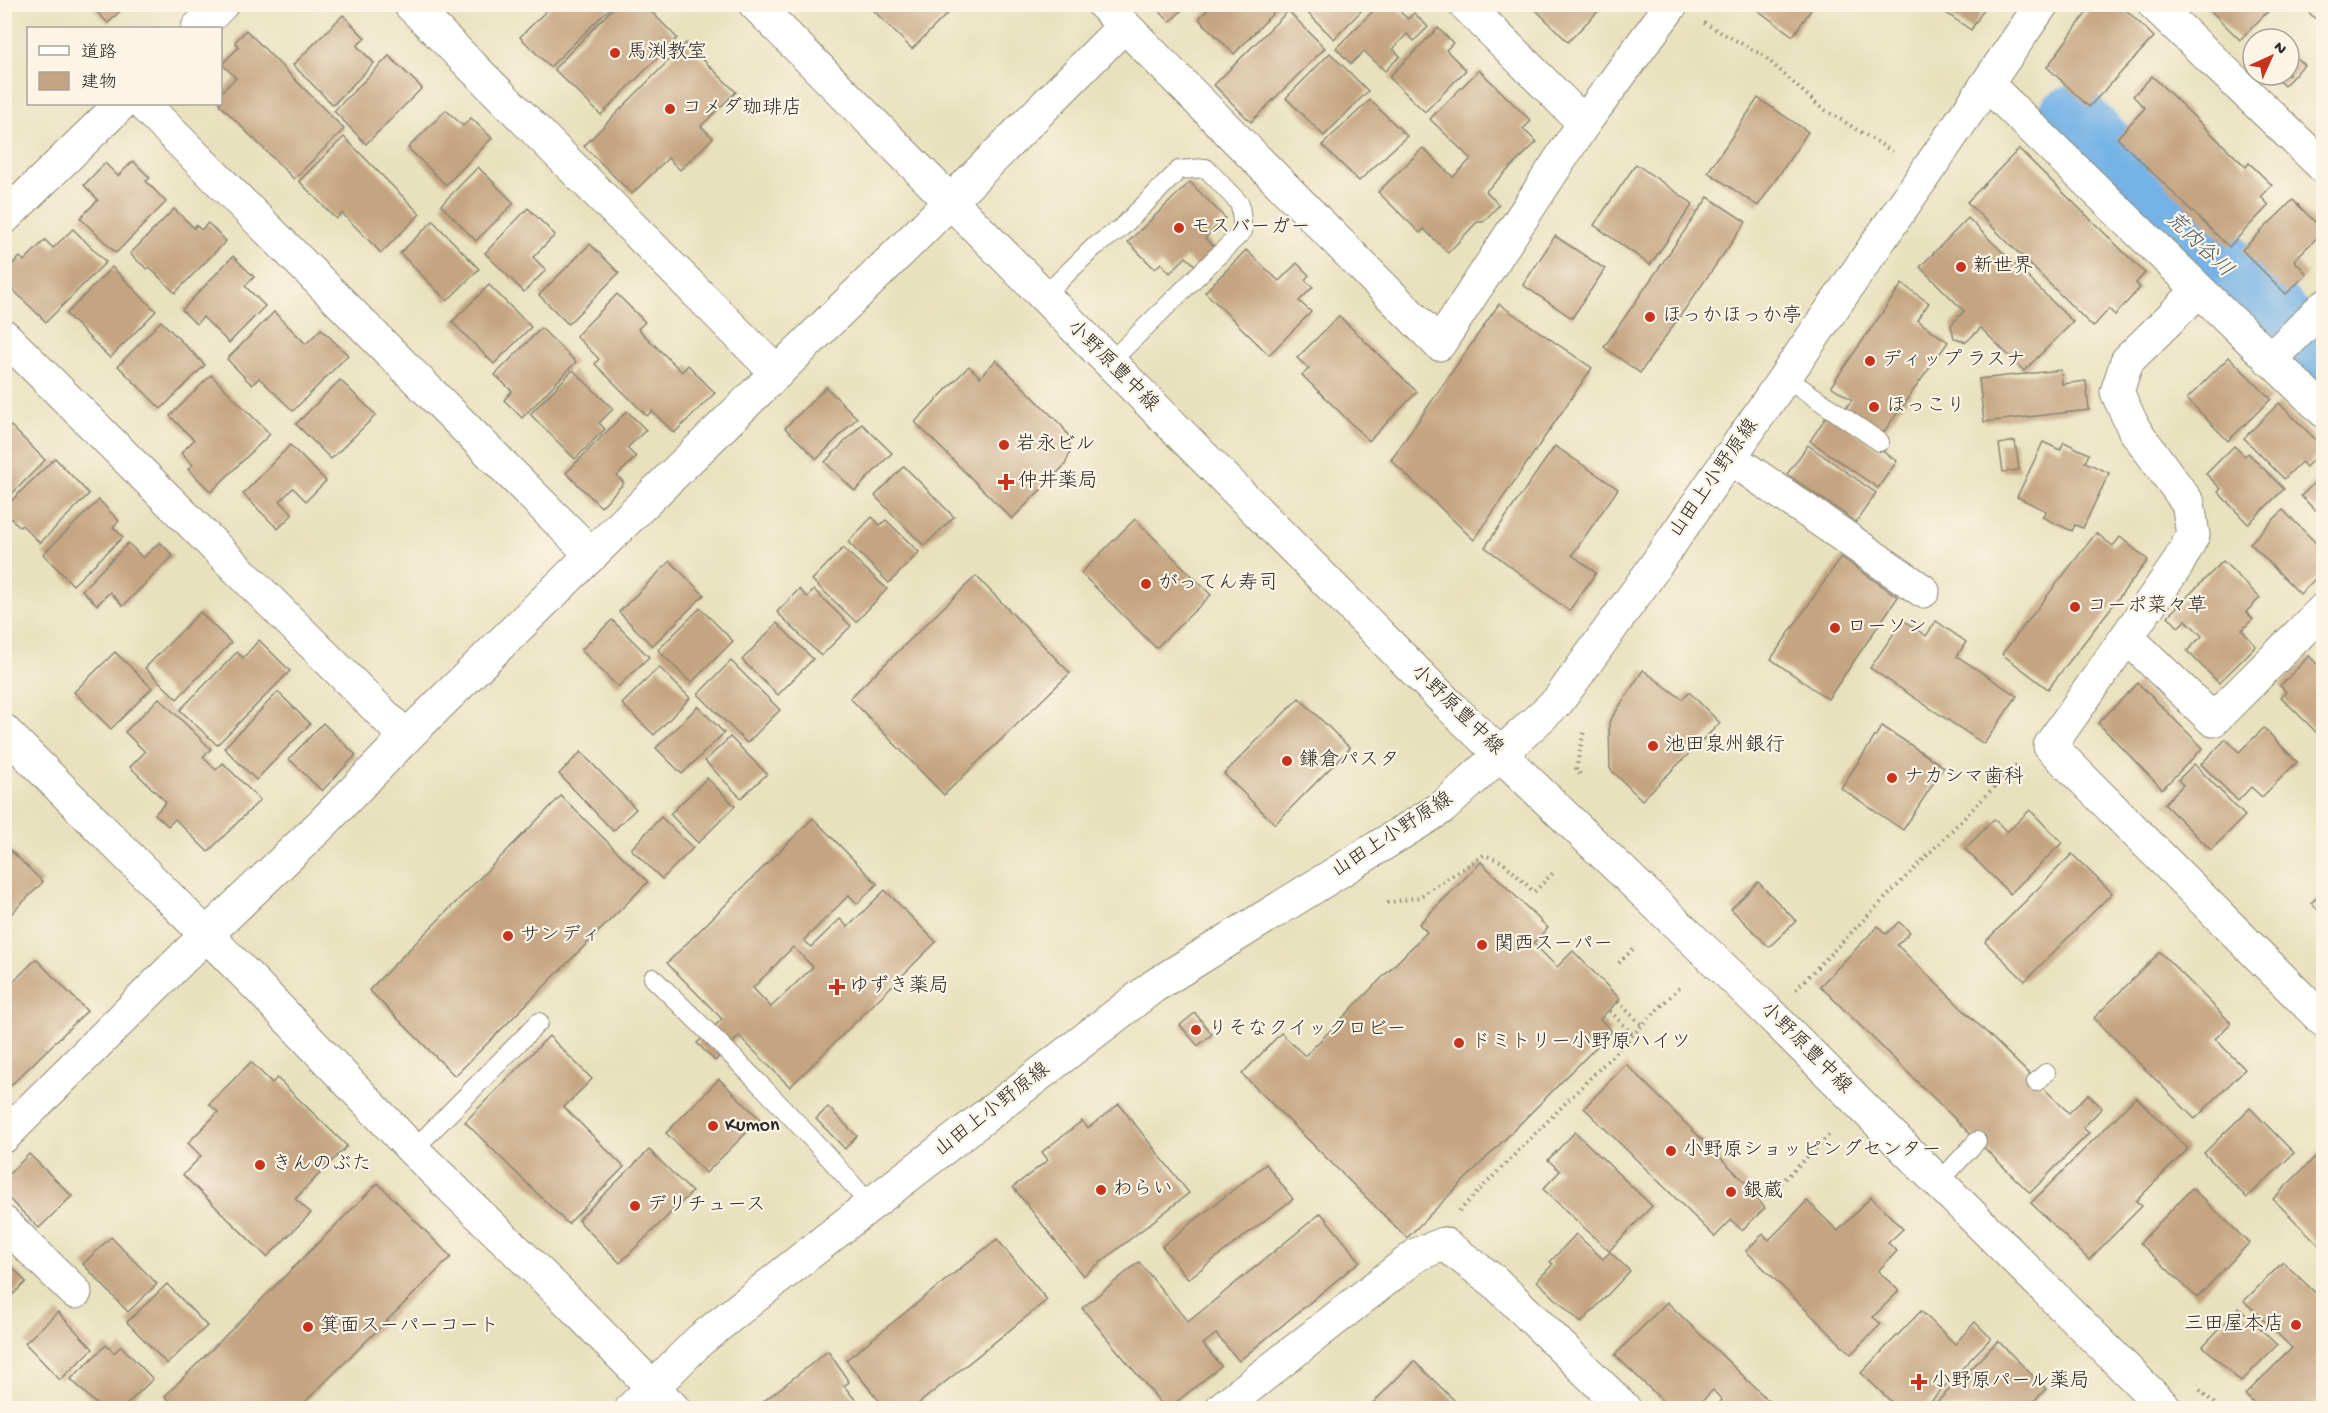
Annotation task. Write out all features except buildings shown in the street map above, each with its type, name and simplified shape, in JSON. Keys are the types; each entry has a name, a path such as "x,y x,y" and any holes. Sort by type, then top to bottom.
{"street":[{"path":"199,27 222,4"},
{"path":"410,4 777,373"},
{"name":"小野原豊中線","path":"755,4 1043,297 1501,755 1753,997 2165,1408"},
{"path":"1465,4 1584,123"},
{"name":"山田上小野原線","path":"652,1402 700,1340 870,1205 1154,986 1443,807 1558,701 1646,579 2042,4"},
{"path":"2154,4 2324,167"},
{"path":"4,1136 950,201 1114,15 1439,344 1584,123 1672,5"},
{"path":"1988,85 2199,290 2277,353 2324,411"},
{"path":"4,218 120,105"},
{"path":"144,105 592,555"},
{"path":"2199,290 2127,361 2117,392 2134,429 2188,503 2193,535 2177,565 2050,746 2324,1021"},
{"path":"2277,353 2316,313"},
{"path":"4,336 406,737"},
{"path":"1729,457 1923,591"},
{"path":"2127,637 2213,720 2324,609"},
{"path":"4,731 207,934 413,1150 561,1294 652,1402"},
{"path":"4,1223 75,1292"},
{"path":"1239,1404 1418,1254 1444,1244 1494,1281 1624,1408"}],"lane":[{"path":"1043,297 1094,247 1120,229 1179,170 1206,168 1240,204 1243,231 1109,363"},
{"path":"1785,377 1880,442"},
{"path":"653,978 726,1049 870,1205"},
{"path":"413,1150 539,1022"},
{"path":"1939,1182 1977,1141"}],"path":[{"path":"1672,5 1764,56 1821,107 1901,156"},
{"path":"1585,724 1576,770 1585,779"},
{"path":"1795,989 2013,768 2050,746"},
{"path":"1387,903 1419,897 1484,855 1503,862 1534,892 1554,872"},
{"path":"1619,963 1635,947"},
{"path":"1789,983 1804,998"},
{"path":"1444,1244 1455,1215 1679,988"},
{"path":"1618,1002 1642,1025"},
{"path":"1610,1011 1633,1035"},
{"path":"1764,1200 1830,1134"},
{"path":"2194,1384 2219,1408"}],"waterway":[{"name":"荒内谷川","path":"2072,123 2324,369"}],"place":[{"name":"馬渕教室","path":"615,53"},
{"name":"コメダ珈琲店","path":"670,109"},
{"name":"モスバーガー","path":"1179,228"},
{"name":"新世界","path":"1961,267"},
{"name":"ほっかほっか亭","path":"1650,317"},
{"name":"ディップ ラスナ","path":"1870,361"},
{"name":"ほっこり","path":"1874,407"},
{"name":"岩永ビル","path":"1004,445"},
{"name":"仲井薬局","path":"1006,482"},
{"name":"がってん寿司","path":"1146,584"},
{"name":"コーポ菜々草","path":"2075,607"},
{"name":"ローソン","path":"1835,628"},
{"name":"池田泉州銀行","path":"1653,746"},
{"name":"鎌倉パスタ","path":"1287,761"},
{"name":"ナカシマ歯科","path":"1892,778"},
{"name":"サンディ","path":"508,936"},
{"name":"関西スーパー","path":"1482,945"},
{"name":"ゆずき薬局","path":"837,987"},
{"name":"りそなクイックロビー","path":"1196,1030"},
{"name":"ドミトリー小野原ハイツ","path":"1459,1043"},
{"name":"Kumon","path":"713,1126"},
{"name":"小野原ショッピングセンター","path":"1671,1151"},
{"name":"きんのぶた","path":"260,1165"},
{"name":"わらい","path":"1101,1190"},
{"name":"銀蔵","path":"1731,1192"},
{"name":"デリチュース","path":"635,1206"},
{"name":"三田屋本店","path":"2296,1325"},
{"name":"箕面スーパーコート","path":"308,1327"},
{"name":"小野原パール薬局","path":"1919,1382"}]}
